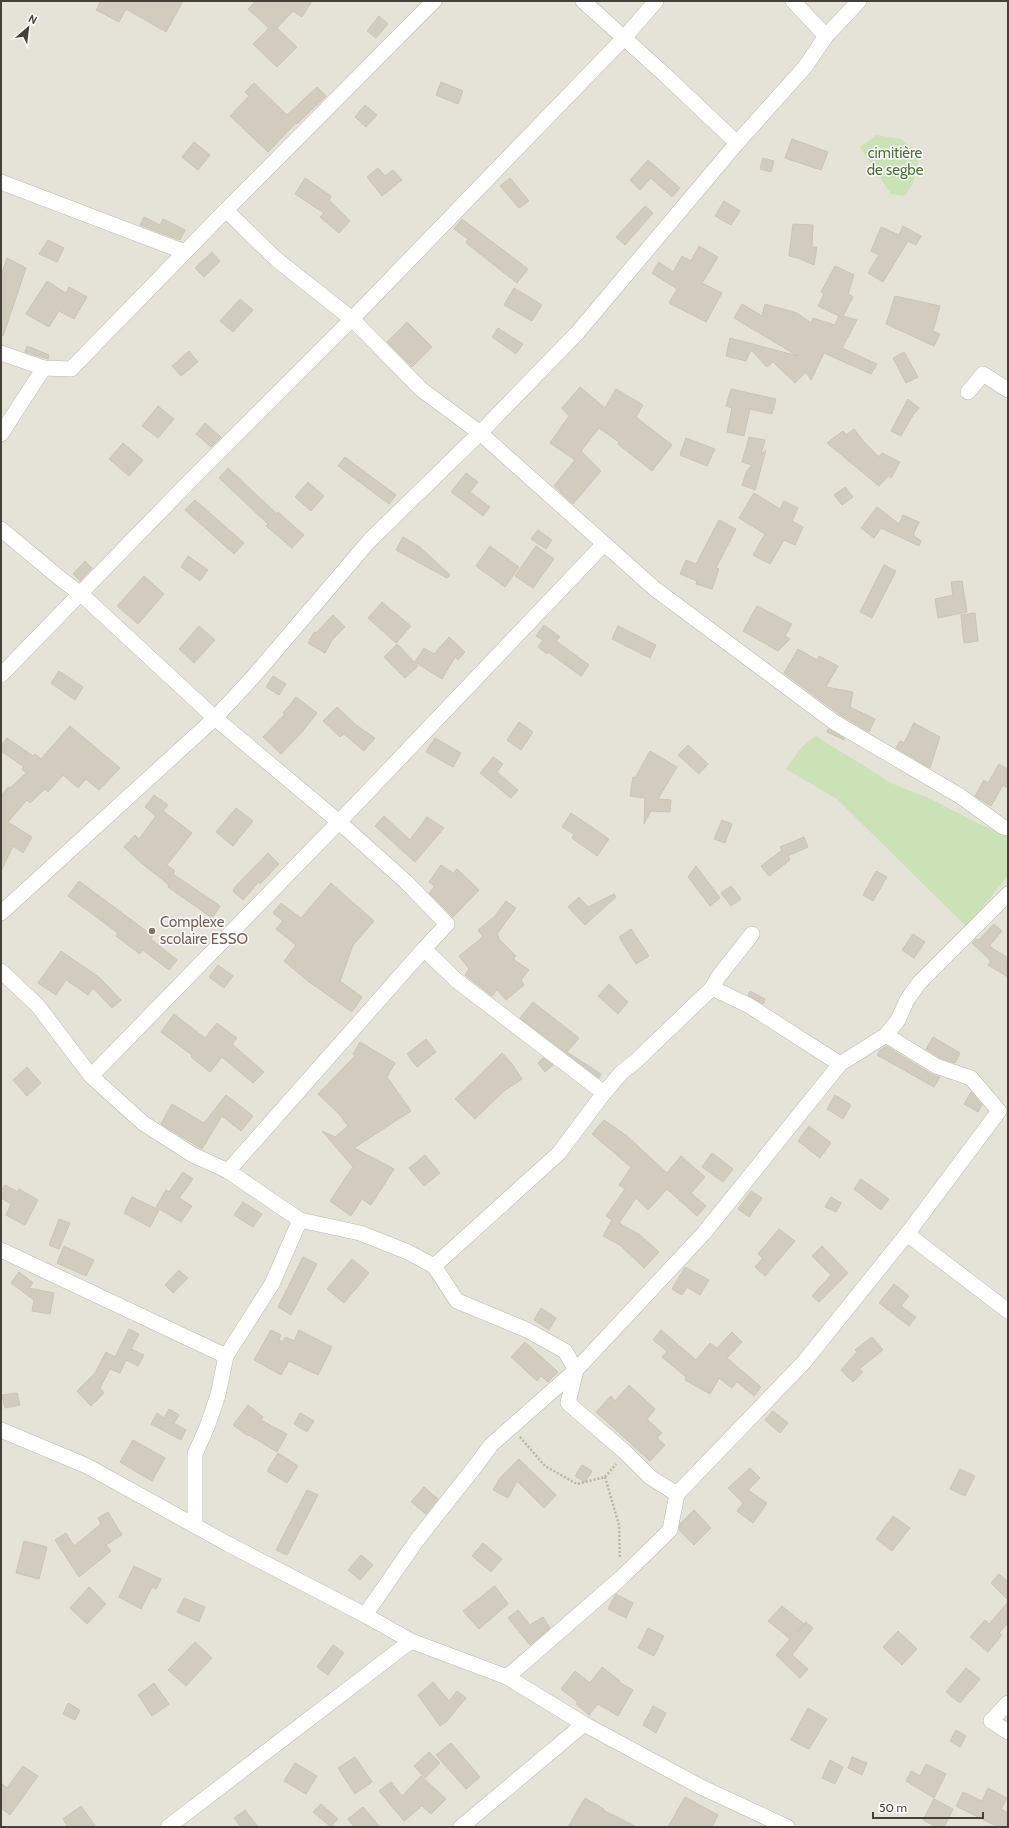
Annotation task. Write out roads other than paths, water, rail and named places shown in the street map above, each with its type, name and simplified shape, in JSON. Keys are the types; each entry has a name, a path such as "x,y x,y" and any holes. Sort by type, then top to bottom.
{"street":[{"path":"1,353 44,368 71,369 226,210 434,1"},
{"path":"583,1 737,143"},
{"path":"1,675 185,486 352,319 624,38 656,1"},
{"path":"793,1 826,36"},
{"path":"1,914 215,718 254,676 370,540 480,433 578,332 737,143 805,67 826,36 859,1"},
{"path":"1,182 185,252"},
{"path":"226,210 276,259 352,319 422,390 480,433 655,589 834,722 960,796 1003,827 1008,828"},
{"path":"1,434 44,368"},
{"path":"968,392 983,374 1008,390"},
{"path":"1,529 81,594 215,718 339,822 405,881 447,924 228,1171"},
{"path":"91,1076 339,822 604,544"},
{"path":"365,1615 417,1540 491,1445 576,1370 704,1232 840,1064 886,1035 898,1020 907,1000 919,983 1008,894"},
{"path":"434,1266 559,1153 604,1093 622,1072 636,1062 712,988 719,976 752,934"},
{"path":"424,949 456,980 604,1093"},
{"path":"1,971 38,1006 91,1076 143,1123 193,1155 228,1171 300,1220 360,1233 408,1252 434,1266 456,1301 527,1330 565,1350 576,1370 568,1403 625,1452 650,1477 677,1494"},
{"path":"712,988 748,1005 840,1064"},
{"path":"507,1677 621,1578 670,1530 677,1494 804,1362 1004,1114 971,1078 936,1066 886,1035"},
{"path":"195,1524 195,1454 207,1427 218,1395 226,1356 272,1284 300,1220"},
{"path":"906,1234 1008,1312"},
{"path":"1,1250 226,1356"},
{"path":"1,1430 87,1466 195,1524 228,1544 365,1615 411,1641 507,1677 584,1724 701,1786 787,1827"},
{"path":"176,1824 411,1641"},
{"path":"1008,1703 991,1721 1008,1732"},
{"path":"461,1827 584,1724"}],"place":[{"name":"Complexe scolaire ESSO","path":"152,931"}],"park label":[{"name":"cimitière de segbe","path":"895,162"}]}
